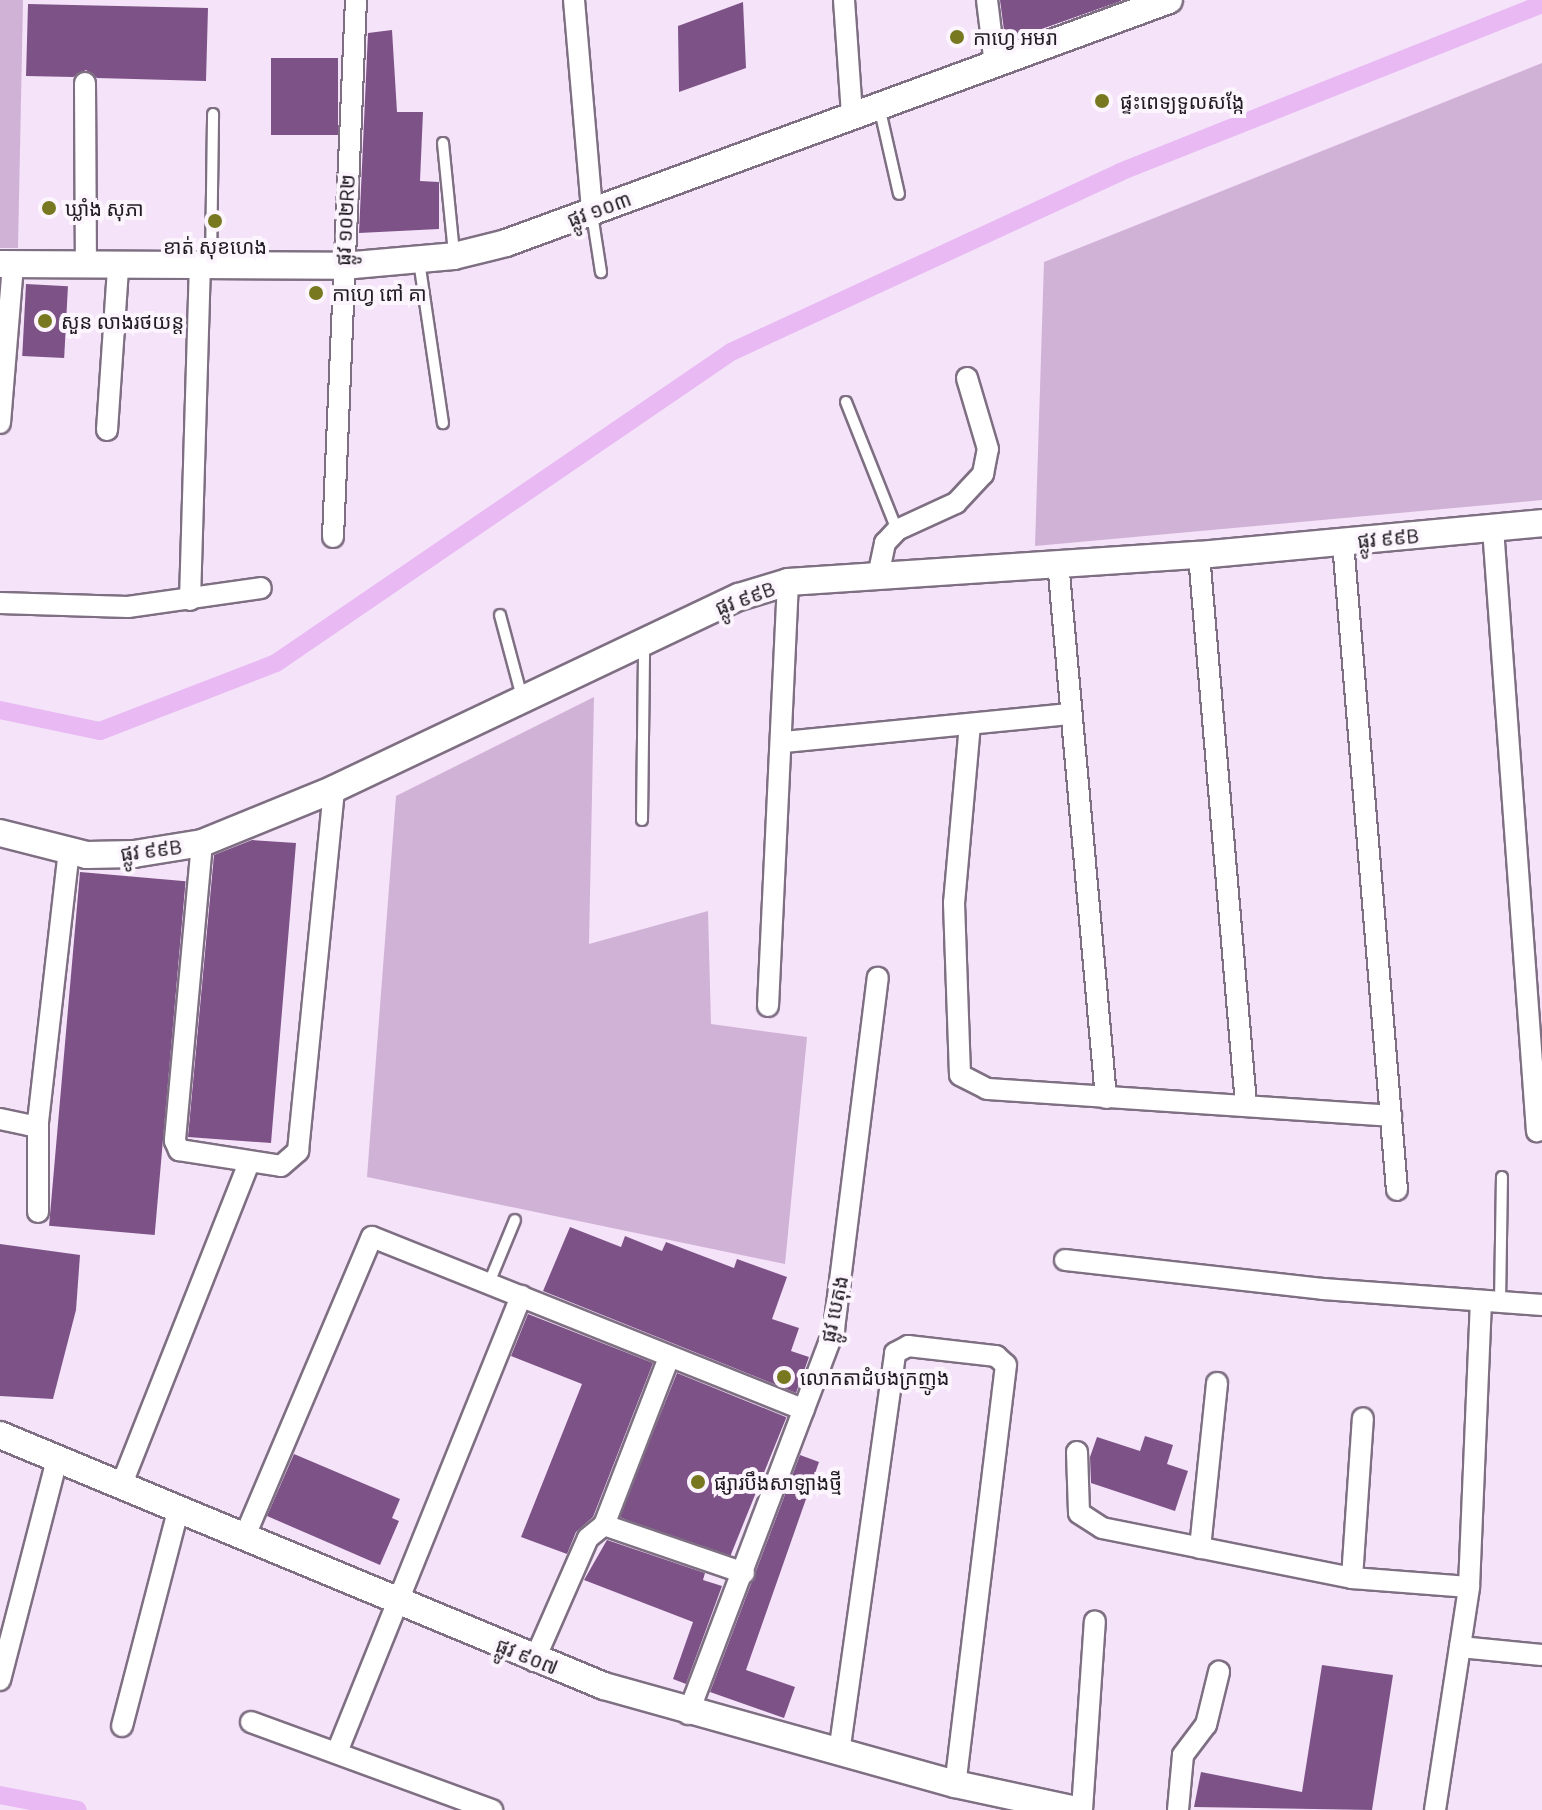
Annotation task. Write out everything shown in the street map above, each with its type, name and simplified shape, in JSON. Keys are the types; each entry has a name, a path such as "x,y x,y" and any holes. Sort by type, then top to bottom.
{"street":[{"name":"ផ្លូវ ១០២R២","path":"333,537 356,0"},
{"path":"574,0 592,212"},
{"path":"844,0 852,113"},
{"path":"987,0 995,65"},
{"name":"ផ្លូវ ១០៣","path":"6,264 343,266 454,256 592,212 852,113 995,65 1169,0"},
{"path":"85,83 86,266"},
{"path":"0,423 6,264"},
{"path":"190,600 205,265"},
{"path":"107,430 118,267"},
{"path":"878,576 880,558 897,530 956,503 983,474 988,449 967,378"},
{"name":"ផ្លូវ ៩៩B","path":"0,833 69,851 134,854 202,843 334,789 522,697 739,597 788,582 1199,555 1542,523"},
{"path":"1493,528 1537,1131"},
{"path":"1343,542 1397,1190"},
{"path":"1199,555 1246,1104"},
{"path":"1058,562 1106,1098"},
{"path":"768,1006 784,742 788,582"},
{"path":"0,603 128,607 261,588"},
{"path":"784,742 1070,714"},
{"path":"970,724 954,903 960,1075 987,1089 1391,1116"},
{"path":"202,843 175,1141 179,1150 281,1166 298,1151 334,789"},
{"path":"38,1212 38,1122 69,851"},
{"name":"ផ្លូវ បេតុង","path":"688,1714 834,1329 878,978"},
{"path":"0,1119 29,1125 38,1122"},
{"path":"121,1486 249,1163"},
{"path":"244,1538 372,1237 804,1410"},
{"path":"1065,1260 1490,1303 1542,1305"},
{"path":"337,1752 393,1601 521,1296"},
{"path":"1435,1810 1469,1587 1490,1303"},
{"path":"839,1753 895,1353 908,1346 1004,1358 955,1784"},
{"path":"534,1661 588,1538 604,1525 669,1357"},
{"path":"1200,1548 1217,1383"},
{"path":"1352,1578 1363,1418"},
{"name":"ផ្លូវ ៩០៧","path":"0,1435 534,1661 688,1714 955,1784 1079,1810"},
{"path":"1077,1452 1077,1499 1086,1521 1200,1548 1352,1578 1469,1587"},
{"path":"0,1680 57,1459"},
{"path":"122,1726 178,1511"},
{"path":"604,1525 744,1573"},
{"path":"1079,1810 1095,1621"},
{"path":"1460,1647 1542,1655"},
{"path":"1178,1810 1183,1755 1206,1725 1219,1672"},
{"path":"251,1722 492,1810"}],"lane":[{"path":"878,104 899,194"},
{"path":"205,265 213,114"},
{"path":"443,143 454,256"},
{"path":"592,212 601,272"},
{"path":"419,261 443,423"},
{"path":"846,402 897,530"},
{"path":"500,615 522,697"},
{"path":"642,820 644,641"},
{"path":"1490,1303 1502,1177"},
{"path":"489,1283 515,1220"}],"shaded area":[{"path":"0,0 23,0 18,248 0,248"},
{"path":"1542,63 1542,500 1035,546 1044,262"},
{"path":"594,697 589,944 708,911 711,1024 807,1037 785,1264 367,1177 396,796"}],"building":[{"path":"1000,0 1121,1 1010,40 1005,38"},
{"path":"743,2 746,68 679,92 678,26"},
{"path":"28,4 208,8 206,81 97,78 86,70 73,77 26,76"},
{"path":"392,30 397,112 423,112 420,181 439,182 439,229 359,233 368,33"},
{"path":"271,58 338,58 338,135 271,135"},
{"name":"សួន លាងរថយន្ត","path":"26,284 68,286 64,358 22,356"},
{"path":"252,840 296,843 271,1143 188,1137 214,855"},
{"path":"80,872 186,881 155,1235 49,1226"},
{"path":"570,1227 621,1247 625,1236 662,1251 666,1242 734,1268 737,1259 787,1277 772,1319 799,1328 791,1351 809,1357 796,1393 543,1291"},
{"path":"0,1244 80,1255 76,1310 53,1399 0,1396"},
{"path":"528,1314 653,1363 593,1517 576,1532 567,1554 521,1537 582,1384 511,1356"},
{"path":"677,1373 786,1417 728,1561 619,1517"},
{"path":"1145,1436 1173,1445 1167,1464 1188,1471 1175,1511 1091,1483 1090,1457 1097,1437 1140,1451"},
{"path":"294,1454 400,1499 392,1518 399,1521 380,1565 267,1516"},
{"path":"800,1455 819,1462 746,1670 795,1687 784,1718 710,1692"},
{"path":"607,1540 705,1573 703,1580 722,1586 686,1684 673,1679 693,1622 584,1580"},
{"path":"1322,1665 1393,1675 1372,1810 1194,1807 1201,1772 1302,1792"}],"waterway":[{"path":"0,710 100,731 276,663 731,352 1120,172 1542,4"},
{"path":"0,1795 78,1810"}],"place":[{"name":"កាហ្វេ អមរា","path":"957,37"},
{"name":"ផ្ទះពេទ្យទួលសង្កែ","path":"1102,101"},
{"name":"ឃ្លាំង សុភា","path":"49,208"},
{"name":"ខាត់ សុខហេង","path":"215,221"},
{"name":"កាហ្វេ ពៅ គា","path":"316,293"},
{"name":"សួន លាងរថយន្ត","path":"45,321"},
{"name":"លោកតាដំបងក្រញូង","path":"784,1377"},
{"name":"ផ្សារបឹងសាឡាងថ្មី","path":"698,1482"}]}
